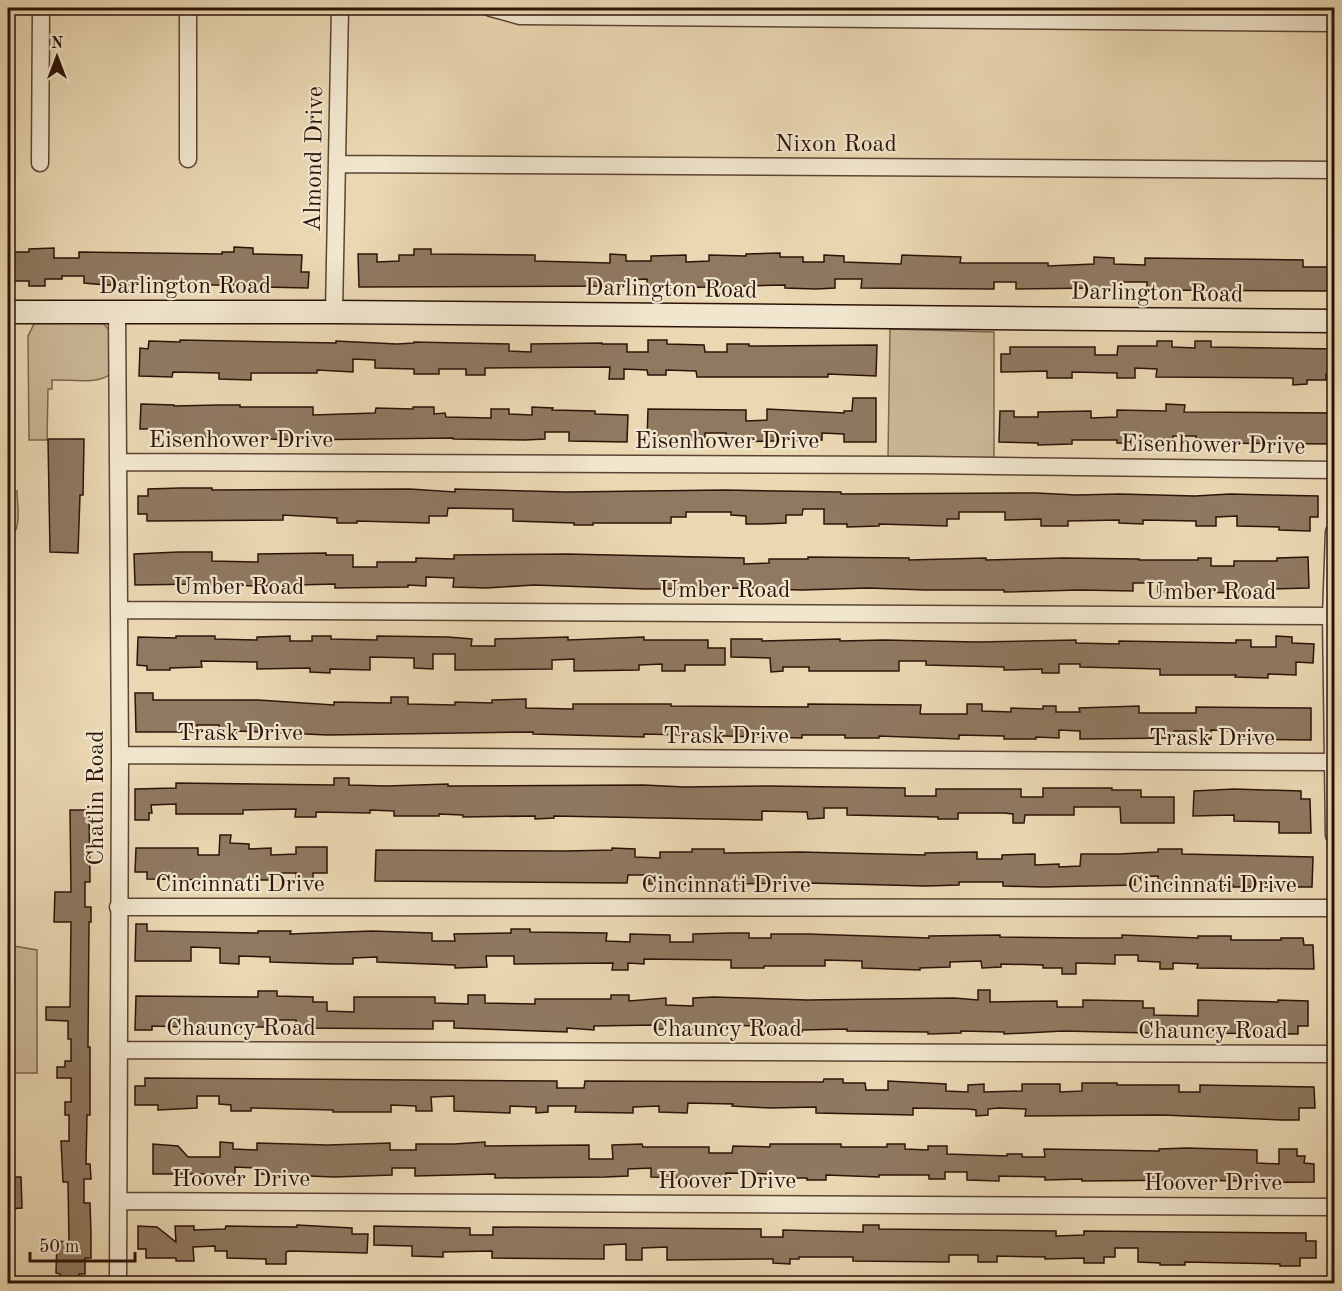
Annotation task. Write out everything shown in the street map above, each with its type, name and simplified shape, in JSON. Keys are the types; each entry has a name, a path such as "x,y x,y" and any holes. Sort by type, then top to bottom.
{"street":[{"path":"40,163 41,8"},
{"path":"188,8 188,159"},
{"name":"Almond Drive","path":"334,312 340,8"},
{"path":"491,8 520,16 1073,13 1335,22"},
{"name":"Nixon Road","path":"338,164 1335,170"},
{"name":"Darlington Road","path":"8,312 334,312 1335,321"},
{"name":"Chatlin Road","path":"117,312 120,755 118,1284"},
{"name":"Eisenhower Drive","path":"119,462 919,465 1335,470"},
{"path":"1335,531 1331,615 1335,835"},
{"name":"Umber Road","path":"119,610 1331,615"},
{"name":"Trask Drive","path":"120,755 1332,762"},
{"name":"Cincinnati Drive","path":"118,907 1335,908"},
{"name":"Chauncy Road","path":"119,1050 1335,1054"},
{"name":"Hoover Drive","path":"119,1201 1335,1207"}],"shaded area":[{"path":"35,322 102,322 110,331 110,374 91,380 52,380 52,389 48,389 47,440 29,440 28,336"},
{"path":"890,329 994,332 994,459 888,457"},
{"path":"8,491 17,491 18,517 16,530 8,538"},
{"path":"8,945 37,950 37,1073 8,1073"}],"building":[{"path":"234,247 253,248 253,254 302,255 301,272 309,272 308,288 263,287 263,285 183,285 183,281 139,281 139,285 106,285 84,283 84,276 45,279 45,286 29,286 29,281 8,281 8,252 29,252 29,249 54,248 54,258 79,258 79,252 222,254 222,252 234,252"},
{"path":"414,249 431,249 431,254 535,255 535,261 610,263 610,254 626,255 626,261 651,261 651,256 686,255 686,262 709,261 709,255 746,256 746,254 780,253 780,257 803,257 803,262 824,262 824,255 844,256 844,262 901,264 902,255 961,257 960,263 1048,263 1048,266 1094,264 1094,257 1114,258 1114,264 1145,265 1145,258 1303,260 1303,267 1335,267 1335,291 1147,290 1147,282 1116,282 1116,290 1016,289 1016,282 994,282 994,289 861,288 862,279 835,279 835,288 816,289 785,288 785,285 670,288 669,286 647,286 647,279 625,280 625,286 359,287 358,254 377,254 377,262 399,261 399,255 414,255"},
{"path":"180,340 509,344 509,351 531,352 531,344 602,343 627,344 627,352 648,352 648,340 667,340 667,344 704,345 705,352 727,352 727,344 749,344 749,346 877,345 876,376 828,374 828,377 697,377 696,371 666,370 666,375 648,375 647,370 624,369 624,379 609,379 610,367 485,368 485,375 466,375 466,369 439,369 439,374 414,374 414,369 375,368 375,360 353,359 353,372 317,370 317,373 251,373 251,380 219,379 219,373 173,372 172,377 139,376 140,348 148,349 149,341 180,342"},
{"path":"1157,341 1172,341 1172,347 1195,348 1195,341 1211,341 1211,347 1335,349 1335,374 1326,374 1326,380 1307,380 1307,384 1293,385 1293,378 1156,377 1157,369 1135,368 1135,378 1117,378 1117,373 1072,372 1072,378 1047,378 1047,371 1001,372 1001,354 1010,354 1010,347 1095,347 1095,355 1117,355 1118,346 1157,346"},
{"path":"853,398 876,398 876,442 844,442 844,434 822,433 822,440 726,442 726,433 705,433 705,440 647,441 648,409 746,410 746,421 767,420 767,409 844,413 844,411 852,411"},
{"path":"141,404 313,407 313,415 375,413 376,408 434,407 434,414 445,413 446,417 491,418 491,409 509,409 509,414 532,415 532,407 595,411 595,414 628,415 627,442 569,441 569,432 545,432 545,439 525,440 453,438 296,440 161,437 161,429 140,429"},
{"path":"1166,404 1185,405 1184,412 1335,413 1335,444 1196,443 1196,436 1173,436 1173,444 1117,443 1117,440 1072,440 1072,444 1038,445 1038,443 999,442 1000,411 1014,411 1014,417 1038,417 1038,412 1091,411 1091,418 1117,417 1117,410 1166,411"},
{"path":"48,439 84,439 83,495 80,495 78,553 50,552"},
{"path":"212,488 212,490 410,489 455,492 455,489 567,492 724,490 841,492 841,494 1036,493 1318,496 1318,517 1310,517 1310,531 1279,530 1279,527 1237,526 1237,516 1216,517 1216,526 1196,526 1196,521 1143,520 1143,524 1119,523 1119,520 1068,521 1068,526 1041,526 1041,519 1005,520 1005,512 959,512 959,519 947,519 947,526 879,524 879,526 847,527 847,524 824,524 824,509 803,509 802,515 786,515 786,523 763,524 746,524 746,516 731,515 731,512 686,512 686,517 671,517 671,523 593,523 593,525 513,521 513,509 448,508 447,516 429,516 429,523 357,521 357,523 337,523 337,518 283,515 283,520 147,521 147,514 138,514 138,496 148,496 148,489"},
{"path":"212,552 212,561 258,562 258,554 353,555 353,567 377,567 377,562 416,562 416,558 454,559 454,555 567,554 744,558 744,564 769,563 769,559 808,559 808,557 909,558 909,560 1063,558 1198,560 1198,558 1211,558 1211,566 1234,566 1234,561 1277,561 1277,558 1308,557 1309,588 1270,589 1270,593 1158,592 1158,583 1133,583 1133,591 1004,592 1004,590 868,588 645,589 534,585 486,588 453,587 454,578 426,577 426,586 408,585 408,587 335,588 335,584 135,585 134,554"},
{"path":"176,636 215,636 215,639 257,640 257,637 290,636 290,641 312,641 312,636 331,636 331,639 377,640 377,636 448,637 472,639 471,646 495,646 495,639 568,637 568,640 644,637 644,640 708,640 708,648 725,648 725,665 685,665 685,671 662,671 662,664 639,665 639,670 574,671 574,659 552,660 552,669 455,670 455,654 433,654 433,669 414,668 414,658 370,657 370,670 330,669 330,673 310,672 310,668 257,669 257,662 201,661 202,667 170,668 170,670 147,670 147,666 137,665 138,637 176,638"},
{"path":"1276,636 1292,637 1292,643 1314,644 1313,663 1296,662 1296,675 1268,674 1268,678 1235,677 1236,675 1160,675 1160,669 1080,667 1080,664 1059,664 1059,673 1042,673 1042,669 1004,670 1004,667 926,665 926,661 899,661 899,671 809,671 809,667 783,667 783,671 771,672 770,658 731,657 731,639 976,642 1076,640 1076,643 1119,644 1119,641 1236,643 1236,640 1251,640 1251,647 1276,647"},
{"path":"135,693 153,693 153,700 258,700 334,705 334,702 391,703 391,697 408,697 408,704 455,705 455,702 492,703 492,700 526,699 526,708 573,709 573,704 808,707 808,704 921,705 920,714 967,714 967,704 982,704 982,711 1011,712 1011,708 1043,709 1043,706 1056,706 1056,712 1080,712 1079,708 1139,706 1139,713 1196,713 1196,707 1311,708 1311,740 1233,739 1234,731 1211,730 1211,739 1195,738 1195,731 1174,731 1174,738 1080,739 1080,731 1059,730 1059,738 1036,737 1036,739 959,735 959,739 879,736 879,738 845,738 845,735 802,735 802,738 644,734 644,737 533,734 533,732 328,735 236,731 236,733 219,733 219,725 197,725 197,732 136,732"},
{"path":"334,778 349,778 349,785 387,786 448,784 448,786 644,785 905,788 905,796 936,796 936,789 1021,789 1021,797 1043,797 1043,788 1112,788 1112,790 1141,790 1141,797 1174,797 1174,823 1121,823 1120,807 1074,807 1074,815 1025,815 1024,823 1013,823 1013,814 1004,813 958,813 958,819 938,819 938,817 847,815 847,808 824,808 824,818 808,819 807,812 762,811 762,820 554,816 554,818 535,819 535,816 463,817 463,815 439,814 439,816 394,816 394,811 370,810 370,813 316,812 316,817 295,817 296,809 243,810 243,814 176,814 176,804 151,805 152,813 149,813 149,820 135,820 135,789 176,788 176,783 334,785"},
{"path":"1234,789 1301,791 1301,799 1310,799 1311,833 1279,833 1279,822 1234,821 1234,815 1193,816 1194,791"},
{"path":"70,810 89,810 90,882 85,882 85,907 91,907 88,1047 90,1047 90,1115 87,1115 86,1164 90,1164 91,1179 84,1179 84,1203 90,1203 91,1258 85,1258 85,1274 79,1274 79,1284 60,1284 60,1274 56,1273 57,1241 69,1242 68,1182 63,1182 61,1141 69,1141 69,1115 65,1115 65,1102 71,1102 71,1078 57,1078 57,1067 65,1067 65,1061 71,1061 71,1039 68,1039 68,1021 46,1020 46,1007 70,1007 71,922 54,922 55,892 71,892"},
{"path":"220,835 231,835 230,843 249,844 249,849 271,848 271,855 296,854 296,847 327,847 327,873 313,873 313,880 296,880 296,873 274,873 274,880 248,880 248,883 218,882 218,880 147,879 147,872 135,872 136,848 198,848 198,855 219,855"},
{"path":"612,848 635,849 635,857 660,858 660,852 692,852 692,849 724,849 724,853 925,855 925,853 977,852 977,859 1002,859 1002,855 1035,854 1035,865 1059,864 1059,867 1080,866 1081,854 1119,854 1158,852 1158,849 1182,849 1182,854 1313,857 1312,887 1233,887 1233,885 1158,887 1158,876 1135,877 1135,885 1043,887 1003,886 1003,882 959,882 959,885 926,886 731,884 731,881 649,884 649,875 628,875 627,883 375,881 376,850 566,851 612,850"},
{"path":"136,924 147,924 147,931 258,933 258,931 291,931 290,934 372,931 432,933 432,941 455,941 454,934 511,933 511,929 530,929 530,932 607,933 606,941 630,942 630,934 670,935 670,942 693,942 693,934 731,933 749,933 749,938 771,938 771,934 808,934 929,938 929,936 1000,935 1000,937 1122,938 1122,935 1198,938 1198,936 1231,936 1231,940 1303,938 1304,945 1313,945 1314,969 1197,968 1198,964 1173,963 1173,969 1160,969 1160,962 1138,961 1138,955 1115,955 1115,964 1076,963 1076,974 1062,974 1062,968 1043,968 1043,965 1001,964 1001,967 982,968 981,961 950,962 950,967 920,968 920,970 862,968 862,961 825,960 825,966 731,968 731,960 644,959 644,964 628,963 628,970 612,970 613,963 514,964 514,956 486,956 487,967 455,968 455,965 377,962 377,957 353,958 353,964 334,964 270,962 270,957 239,956 239,964 220,963 220,948 191,947 191,961 135,961"},
{"path":"978,990 990,990 990,1002 1057,1001 1057,1007 1083,1007 1083,1000 1143,1001 1143,1008 1154,1008 1154,1015 1198,1016 1198,1000 1308,1001 1308,1026 1298,1026 1298,1034 1063,1031 1004,1034 1004,1032 961,1031 961,1033 928,1034 928,1032 847,1031 847,1029 769,1032 769,1026 714,1025 714,1030 653,1029 654,1025 594,1026 594,1030 567,1028 567,1032 454,1028 454,1021 433,1021 433,1029 296,1028 296,1020 269,1020 269,1027 250,1027 250,1029 152,1026 152,1030 135,1030 136,996 258,997 258,991 277,991 277,996 313,997 313,1002 327,1002 327,1011 354,1012 354,997 435,997 435,1003 468,1004 468,995 485,995 485,1003 535,1004 535,999 611,999 611,995 629,995 629,1001 666,998 666,1005 693,1006 693,998 714,997 808,1000 954,998 978,1000"},
{"path":"145,1078 557,1081 557,1088 584,1088 585,1081 823,1082 824,1079 843,1079 843,1083 865,1083 866,1090 888,1090 888,1081 946,1084 946,1091 968,1092 968,1085 984,1084 984,1092 1022,1091 1022,1084 1060,1084 1060,1092 1082,1091 1082,1083 1179,1085 1179,1092 1200,1092 1200,1085 1314,1087 1315,1108 1299,1108 1299,1120 1162,1115 1025,1116 1026,1109 999,1108 988,1109 988,1115 976,1116 976,1110 968,1109 913,1108 913,1115 816,1113 816,1107 770,1108 688,1103 687,1113 659,1112 659,1106 633,1107 633,1113 575,1112 576,1106 548,1106 548,1112 536,1113 536,1107 510,1106 510,1113 454,1111 454,1096 431,1097 432,1111 416,1111 416,1106 391,1105 391,1112 251,1108 251,1111 231,1111 231,1105 219,1104 219,1096 197,1096 197,1108 158,1110 158,1105 135,1105 135,1086 145,1086"},
{"path":"220,1142 233,1143 233,1149 257,1150 257,1143 328,1145 390,1143 390,1150 416,1150 416,1144 485,1142 485,1146 589,1145 589,1159 613,1159 612,1145 642,1144 643,1147 709,1147 709,1153 732,1153 733,1146 770,1147 770,1144 841,1144 841,1147 887,1147 887,1144 905,1144 905,1149 928,1150 928,1146 947,1146 947,1154 1007,1156 1007,1154 1022,1154 1022,1157 1045,1157 1044,1149 1159,1151 1159,1149 1187,1148 1257,1150 1257,1163 1279,1164 1279,1149 1297,1149 1297,1156 1305,1156 1304,1163 1314,1164 1314,1182 1082,1181 1082,1179 1045,1180 1045,1177 999,1176 999,1181 967,1180 967,1172 945,1172 945,1179 929,1179 929,1175 879,1175 879,1177 826,1175 826,1180 807,1180 807,1178 770,1178 770,1174 726,1173 726,1179 651,1177 651,1168 628,1169 628,1176 605,1177 495,1178 495,1174 415,1176 415,1168 392,1168 392,1175 334,1177 257,1174 257,1168 235,1167 235,1174 153,1174 153,1144 178,1146 188,1157 220,1157"},
{"path":"8,1177 21,1177 22,1208 8,1209"},
{"path":"297,1225 352,1228 352,1234 368,1234 367,1253 289,1251 286,1252 286,1264 266,1264 266,1259 227,1258 227,1251 215,1251 215,1246 193,1247 194,1261 176,1261 176,1258 146,1258 146,1249 138,1249 138,1226 157,1227 176,1242 175,1226 194,1226 194,1230 225,1229 226,1226 297,1227"},
{"path":"863,1225 879,1225 879,1229 1056,1231 1056,1236 1084,1235 1084,1231 1306,1233 1306,1241 1316,1241 1316,1258 1300,1258 1300,1266 1185,1262 1185,1265 1160,1265 1160,1263 1138,1262 1138,1248 1115,1248 1115,1257 1104,1257 1104,1263 1084,1263 1084,1258 1045,1259 1045,1257 997,1256 997,1262 978,1262 978,1255 949,1255 949,1262 853,1261 853,1257 799,1257 799,1259 790,1259 790,1264 773,1263 773,1259 667,1260 667,1247 642,1248 642,1260 626,1260 626,1244 604,1245 604,1259 492,1258 492,1251 443,1252 443,1257 412,1256 412,1246 374,1245 374,1226 470,1228 470,1235 493,1235 493,1227 761,1229 761,1237 783,1237 783,1230 863,1232"}]}
